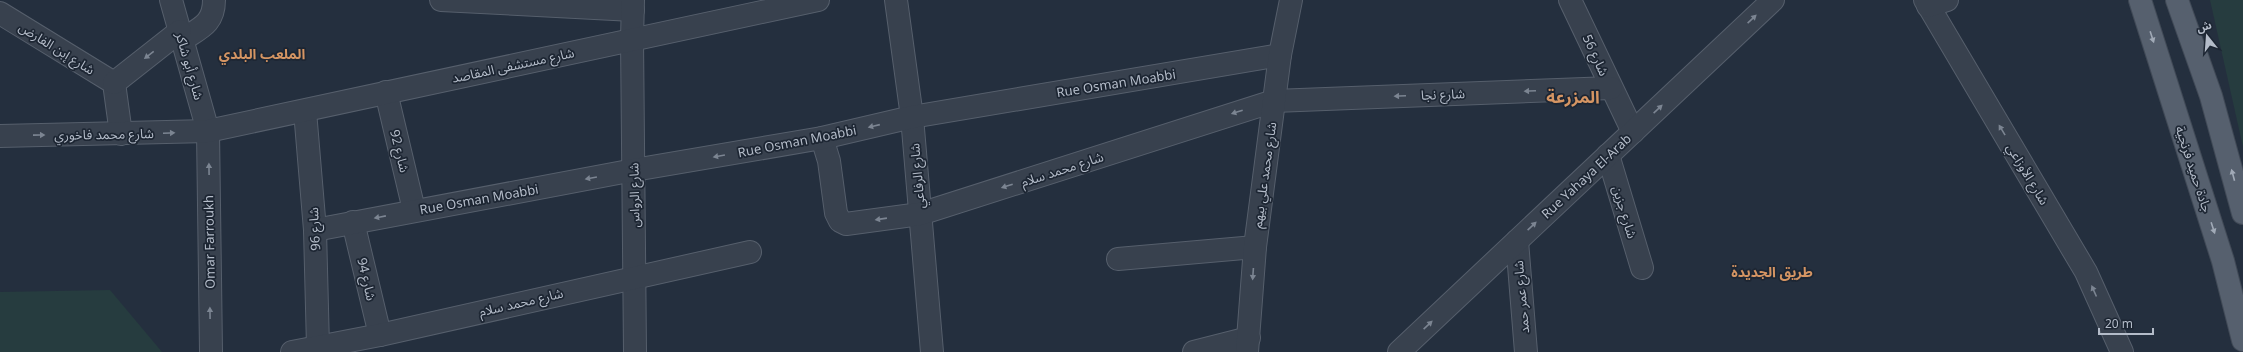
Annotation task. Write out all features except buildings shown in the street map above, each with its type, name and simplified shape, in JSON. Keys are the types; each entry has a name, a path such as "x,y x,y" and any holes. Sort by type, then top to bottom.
{"main road":[{"name":"جادة حميد فرنجية","path":"2140,0 2224,261 2243,340"},
{"path":"2177,0 2211,96 2243,213"}],"street":[{"name":"شارع أبو شاكر","path":"171,0 208,131"},
{"path":"121,134 114,84 181,36 209,22 213,14 214,0"},
{"path":"442,0 633,5"},
{"name":"شارع مستشفى المقاصد","path":"208,131 818,0"},
{"name":"شارع الرفاعي","path":"896,0 912,117 932,352"},
{"name":"شارع محمد علي بيهم","path":"1248,345 1255,247 1280,55 1290,0"},
{"name":"شارع 56","path":"1570,0 1633,132"},
{"name":"Rue Yahaya El-Arab","path":"1399,352 1773,0"},
{"name":"شارع الأوزاعي","path":"1933,2 2086,272 2122,352"},
{"name":"شارع الرواس","path":"633,5 635,352"},
{"name":"شارع إبن الفارض","path":"0,13 114,84"},
{"name":"Rue Osman Moabbi","path":"315,230 414,210 634,170 822,138 912,117 1280,55"},
{"name":"شارع نجا","path":"1274,100 1611,88"},
{"name":"شارع 92","path":"386,92 414,210"},
{"name":"شارع محمد سلام","path":"822,138 829,161 836,213 840,221 846,224 920,214 1274,100"},
{"name":"شارع 96","path":"305,111 315,230 318,347"},
{"name":"شارع محمد فاخوري","path":"0,136 208,131"},
{"name":"Omar Farroukh","path":"208,131 211,352"},
{"name":"شارع جزين","path":"1608,155 1642,268"},
{"name":"شارع 94","path":"353,222 380,335"},
{"name":"شارع عمر حمد","path":"1517,241 1526,352"},
{"path":"1129,264 1255,247"},
{"name":"شارع محمد سلام","path":"292,352 380,335 635,276 750,252"},
{"path":"1194,352 1248,345"}],"green space":[{"path":"2210,0 2243,0 2243,147"},
{"path":"110,290 162,352 0,352 0,292"}],"district":[{"name":"الملعب البلدي","path":"262,53"},
{"name":"المزرعة","path":"1573,96"},
{"name":"طريق الجديدة","path":"1772,271"}]}
